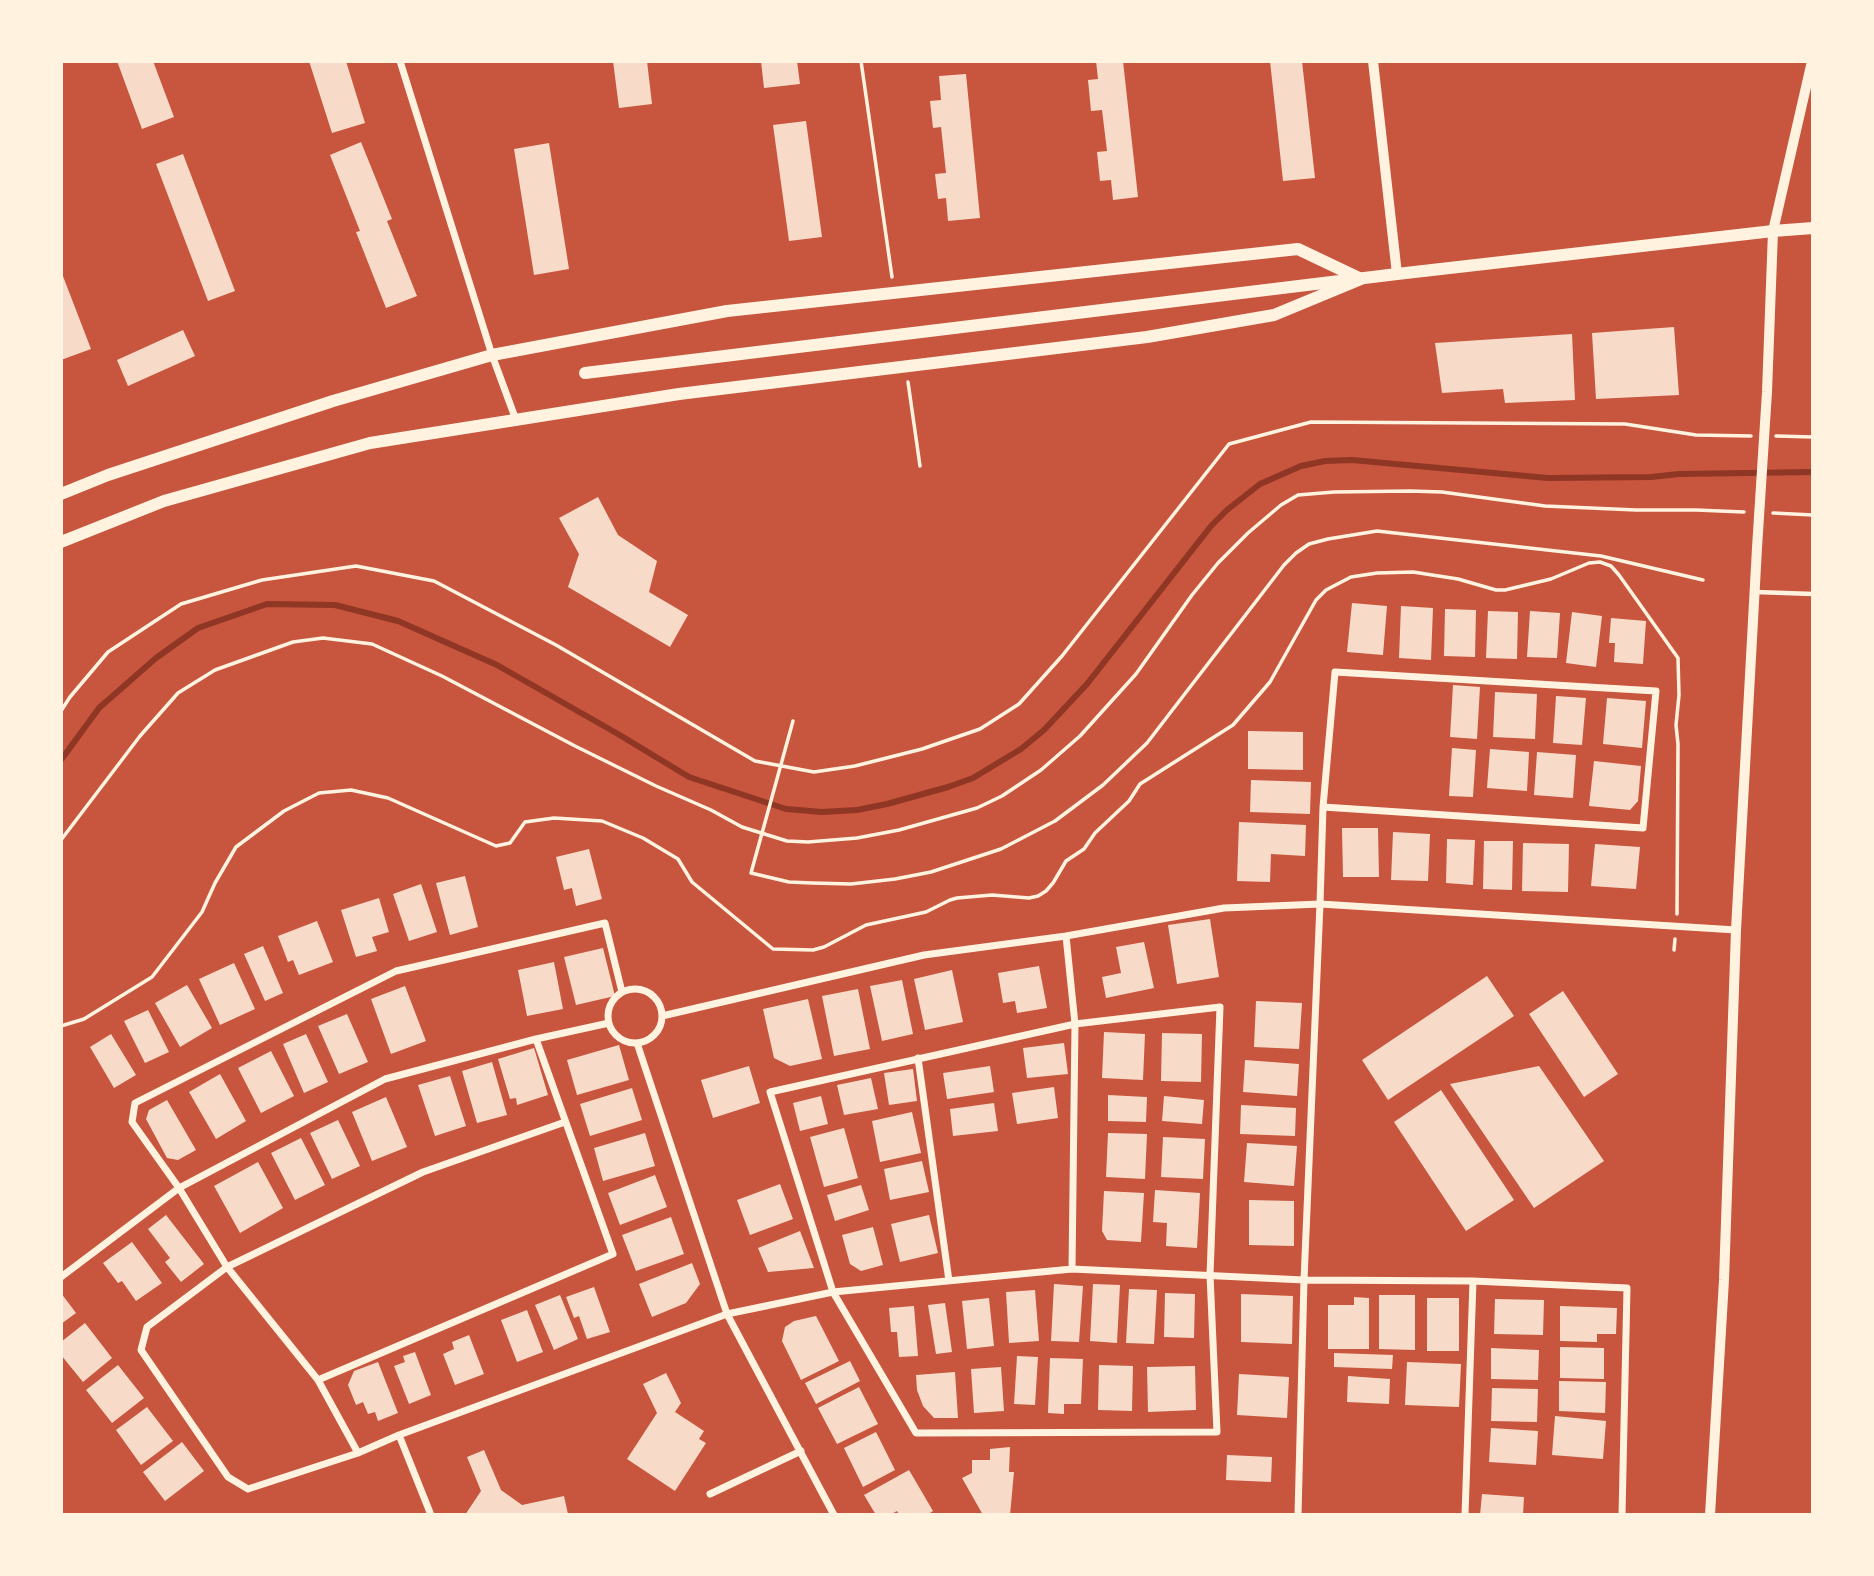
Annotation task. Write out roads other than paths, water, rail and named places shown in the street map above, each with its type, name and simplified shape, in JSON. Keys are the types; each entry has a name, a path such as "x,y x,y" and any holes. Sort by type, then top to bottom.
{"main road":[{"path":"585,373 1397,274 1813,228"},
{"path":"61,494 107,475 319,405 492,355 727,311 1298,249 1361,279"},
{"path":"61,542 164,501 370,443 679,394 1147,337 1274,315 1361,279"}],"street":[{"path":"400,61 492,355 516,420"},
{"path":"1373,61 1397,274"},
{"path":"1710,1515 1724,1280 1736,930 1768,392 1773,231 1812,61"},
{"path":"1298,1515 1304,1280 1323,807 1335,672 1656,691 1643,828 1323,807"},
{"path":"662,1016 925,955 1066,936 1224,908 1320,904 1736,930"},
{"path":"358,1453 318,1380 227,1267 179,1188 132,1122 135,1103 396,971 605,923 622,992"},
{"path":"1066,936 1075,1024 1072,1269"},
{"path":"631,989 640,989 656,998 661,1006 662,1016 658,1031 652,1037 637,1043 620,1038 613,1031 608,1014 615,997 631,989"},
{"path":"1220,1007 1210,1275 1217,1432 916,1433 834,1292 770,1093 918,1058 1075,1024 1220,1007"},
{"path":"61,1277 179,1188 385,1079 536,1039 609,1023"},
{"path":"318,1380 612,1254 536,1039"},
{"path":"637,1043 727,1314 834,1515"},
{"path":"918,1058 948,1281"},
{"path":"565,1122 424,1172 227,1267 147,1327 141,1350 228,1477 248,1489 358,1453 399,1435 727,1314 834,1292 1072,1269 1304,1280 1473,1281 1627,1288 1622,1515"},
{"path":"1465,1515 1473,1281"},
{"path":"399,1435 431,1515"},
{"path":"710,1494 801,1451"}],"lane":[{"path":"1755,592 1813,594"}],"waterway":[{"path":"61,760 99,708 156,658 198,628 267,604 335,605 398,621 497,665 689,777 786,809 822,812 857,810 887,804 973,778 1021,749 1044,730 1087,684 1211,526 1260,484 1301,466 1325,461 1352,460 1548,478 1813,472"}]}
